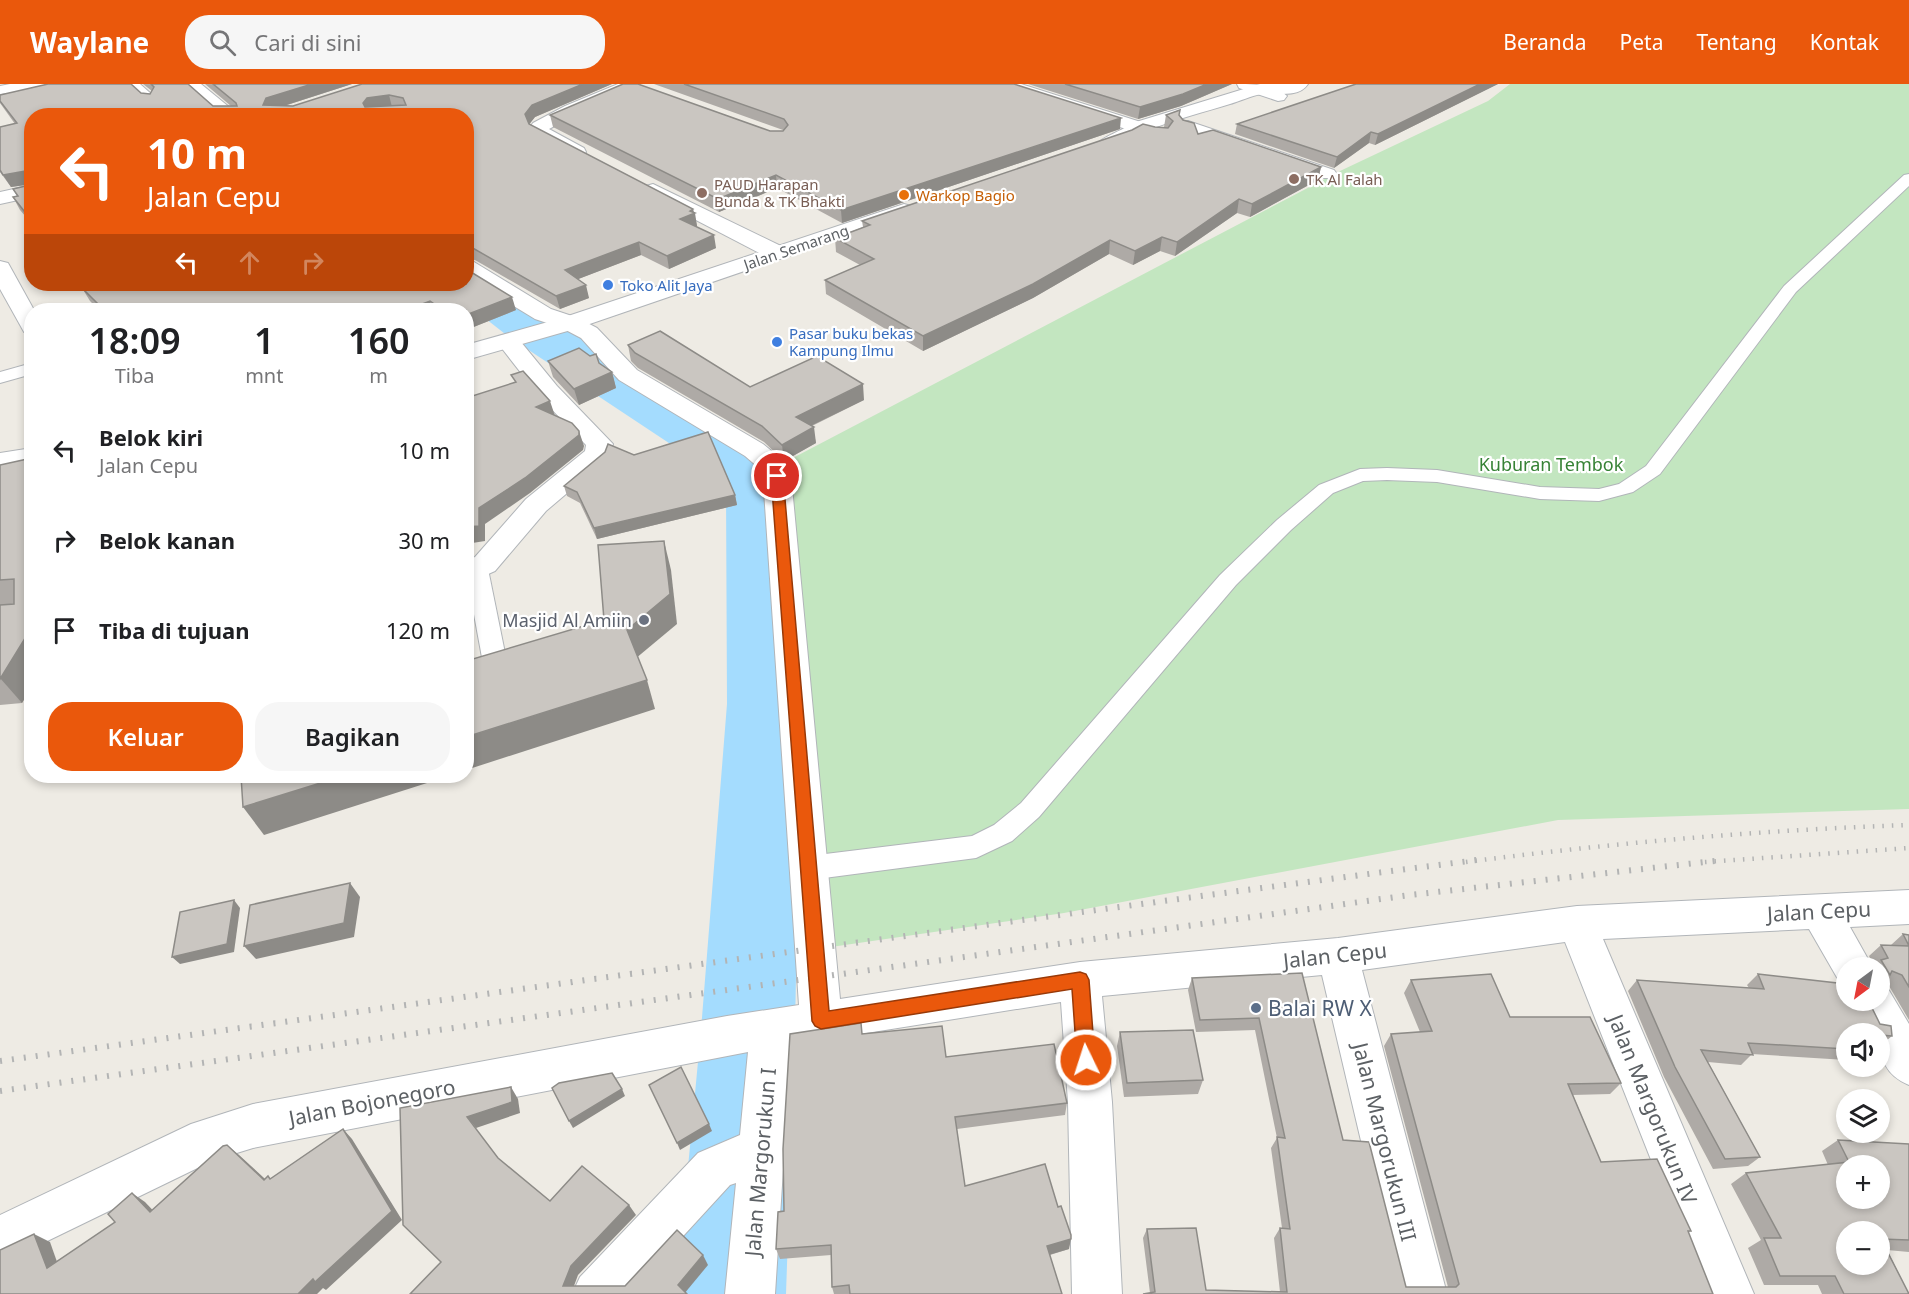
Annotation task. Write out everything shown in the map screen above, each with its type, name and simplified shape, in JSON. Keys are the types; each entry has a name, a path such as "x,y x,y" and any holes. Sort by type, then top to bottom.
{"street":[{"path":"3,89 41,84"},
{"path":"190,84 222,108"},
{"path":"1004,84 1142,126 1160,134"},
{"path":"591,159 542,133 539,127 542,123 636,86"},
{"path":"1124,137 1142,126 1253,87 1289,90"},
{"path":"1090,148 1124,137 1160,134 1188,126 1289,90"},
{"path":"1188,126 1327,174"},
{"path":"632,180 777,253"},
{"path":"0,198 24,192"},
{"name":"Jalan Semarang","path":"474,351 564,324 921,204"},
{"path":"0,268 24,312"},
{"path":"474,272 543,314 589,333 628,375 754,450 770,464 777,476 809,868 813,950 821,1021"},
{"path":"474,571 485,564 536,505 597,454 600,448 600,444 548,391 514,339"},
{"path":"0,461 24,457"},
{"name":"Jalan Cepu","path":"754,1032 1080,980 1338,956 1577,923 1909,907"},
{"path":"1819,910 1846,957"},
{"name":"Jalan Margorukun IV","path":"1577,923 1729,1294"},
{"name":"Jalan Margorukun III","path":"1338,956 1422,1294"},
{"path":"1080,980 1090,1102 1097,1294"},
{"path":"1878,1011 1909,1064"},
{"name":"Jalan Margorukun I","path":"750,1294 746,1154 754,1032"},
{"name":"Jalan Bojonegoro","path":"0,1240 207,1140 253,1126 754,1032"},
{"path":"597,1294 714,1169 746,1154"}],"lane":[{"path":"133,84 152,100"},
{"path":"809,868 976,847 1003,833 1030,810 1228,580 1284,525 1326,489 1360,475 1387,474 1437,476 1540,493 1599,495 1626,488 1653,470 1790,289 1909,178"},
{"path":"0,378 24,370"},
{"path":"474,580 495,663"}],"green space":[{"name":"Kuburan Tembok","path":"1510,84 1909,84 1909,809 1558,820 1064,913 783,954 768,471 1340,171 1488,101"}],"building":[{"path":"48,84 131,84 141,93 150,94 154,87 151,84 188,84 213,106 237,106 213,84 312,84 266,98 263,105 293,106 362,84 583,84 532,105 525,114 529,124 693,209 690,211 695,213 680,219 714,235 667,256 639,242 565,270 586,285 556,296 474,249 474,108 24,108 24,171 3,175 0,170 0,127 17,123 0,101 0,95","holes":["389,95 403,98 406,105 365,107 363,103 367,98"]},
{"path":"623,84 638,84 770,131 783,131 788,125 784,119 684,84 1014,84 1121,118 841,210 776,175 718,199 550,115"},
{"path":"1065,84 1207,84 1140,107"},
{"path":"1356,84 1480,84 1378,134 1371,132 1337,157 1237,124"},
{"path":"1180,110 1179,115 1183,120 1194,123 1198,134 1213,130 1321,167 1252,204 1239,199 1177,242 1162,237 1135,251 1110,240 1033,284 923,336 825,280 874,259 835,238 870,225 862,221 1132,130 1143,124 1168,128 1173,121 1166,115"},
{"path":"24,186 24,211 13,197 18,196 13,189"},
{"path":"474,274 512,297 474,312 474,303 433,303 430,301 425,303 97,303 85,291 474,291"},
{"path":"660,331 750,387 817,356 863,384 796,417 814,427 782,445 762,426 635,353 628,345"},
{"path":"579,348 590,356 596,354 599,363 612,372 574,389 548,361"},
{"path":"523,371 550,401 536,407 572,423 579,431 579,435 525,478 479,508 479,526 474,526 474,395 516,382 511,375"},
{"path":"708,432 735,495 594,528 577,492 564,486 605,452 608,444 634,455"},
{"path":"24,460 24,640 0,679 0,605 14,604 14,579 0,580 0,465"},
{"path":"664,541 670,594 627,630 647,680 474,734 474,659 604,620 598,545"},
{"path":"241,783 320,783 243,807"},
{"path":"350,883 344,923 244,946 250,905"},
{"path":"234,900 227,944 172,957 180,912"},
{"path":"1903,934 1909,935 1909,946"},
{"path":"1881,945 1909,946 1909,987 1902,975 1892,971 1890,975 1890,957 1887,957"},
{"path":"1302,973 1343,1140 1369,1142 1406,1287 1456,1287 1459,1284 1391,1034 1432,1031 1411,980 1491,974 1510,1017 1590,1017 1621,1083 1568,1084 1601,1162 1657,1159 1691,1231 1688,1231 1713,1294 1143,1294 1155,1292 1147,1229 1196,1228 1206,1290 1287,1292 1280,1228 1290,1229 1277,1137 1285,1138 1259,1018 1200,1020 1192,978"},
{"path":"1758,974 1836,983 1836,1011 1874,1011 1880,1023 1836,1023 1836,1048 1748,1043 1753,1055 1701,1050 1760,1157 1725,1159 1675,1067 1637,980 1764,989"},
{"path":"861,1023 862,1034 942,1026 946,1057 1054,1044 1067,1103 955,1117 965,1186 1045,1164 1058,1207 1061,1206 1071,1235 1071,1239 1047,1246 1062,1294 850,1294 849,1285 832,1287 831,1245 776,1249 778,1212 784,1211 783,1149 790,1034"},
{"path":"1193,1030 1203,1080 1127,1083 1120,1032"},
{"path":"681,1067 709,1124 677,1143 649,1085"},
{"path":"612,1073 622,1089 569,1121 552,1088 559,1083"},
{"path":"511,1087 512,1102 467,1117 498,1158 550,1201 582,1166 629,1205 571,1266 563,1286 625,1286 677,1230 703,1255 678,1285 687,1294 410,1294 441,1262 403,1225 400,1108"},
{"path":"343,1129 392,1211 315,1282 313,1279 298,1294 0,1294 0,1250 34,1234 47,1268 115,1222 108,1214 132,1193 150,1212 223,1146 227,1145 264,1180 268,1176 270,1179"},
{"path":"1840,1143 1909,1144 1909,1240 1890,1239 1890,1221 1836,1221 1836,1275 1890,1275 1890,1257 1909,1294 1844,1294 1835,1276 1780,1276 1764,1238 1781,1238 1746,1173 1836,1163 1836,1209 1890,1209 1890,1155 1846,1155"}],"waterway":[{"path":"474,286 528,326 705,441 757,481 764,704 748,1030 731,1294"}],"railway":[{"path":"1466,862 1687,838 1909,825"},
{"path":"1705,862 1909,848"},
{"path":"0,1061 1477,860"},
{"path":"1705,862 1723,860"},
{"path":"0,1091 1410,895 1705,862"}],"place":[{"name":"TK Al Falah","path":"1294,179"},
{"name":"PAUD Harapan Bunda & TK Bhakti","path":"702,193"},
{"name":"Warkop Bagio","path":"904,195"},
{"name":"Toko Alit Jaya","path":"608,285"},
{"name":"Pasar buku bekas Kampung Ilmu","path":"777,342"},
{"name":"Masjid Al Amiin","path":"644,620"},
{"name":"Balai RW X","path":"1256,1008"}],"route":[{"path":"777,476 809,868 813,950 821,1021 1080,980 1086,1060"}]}
